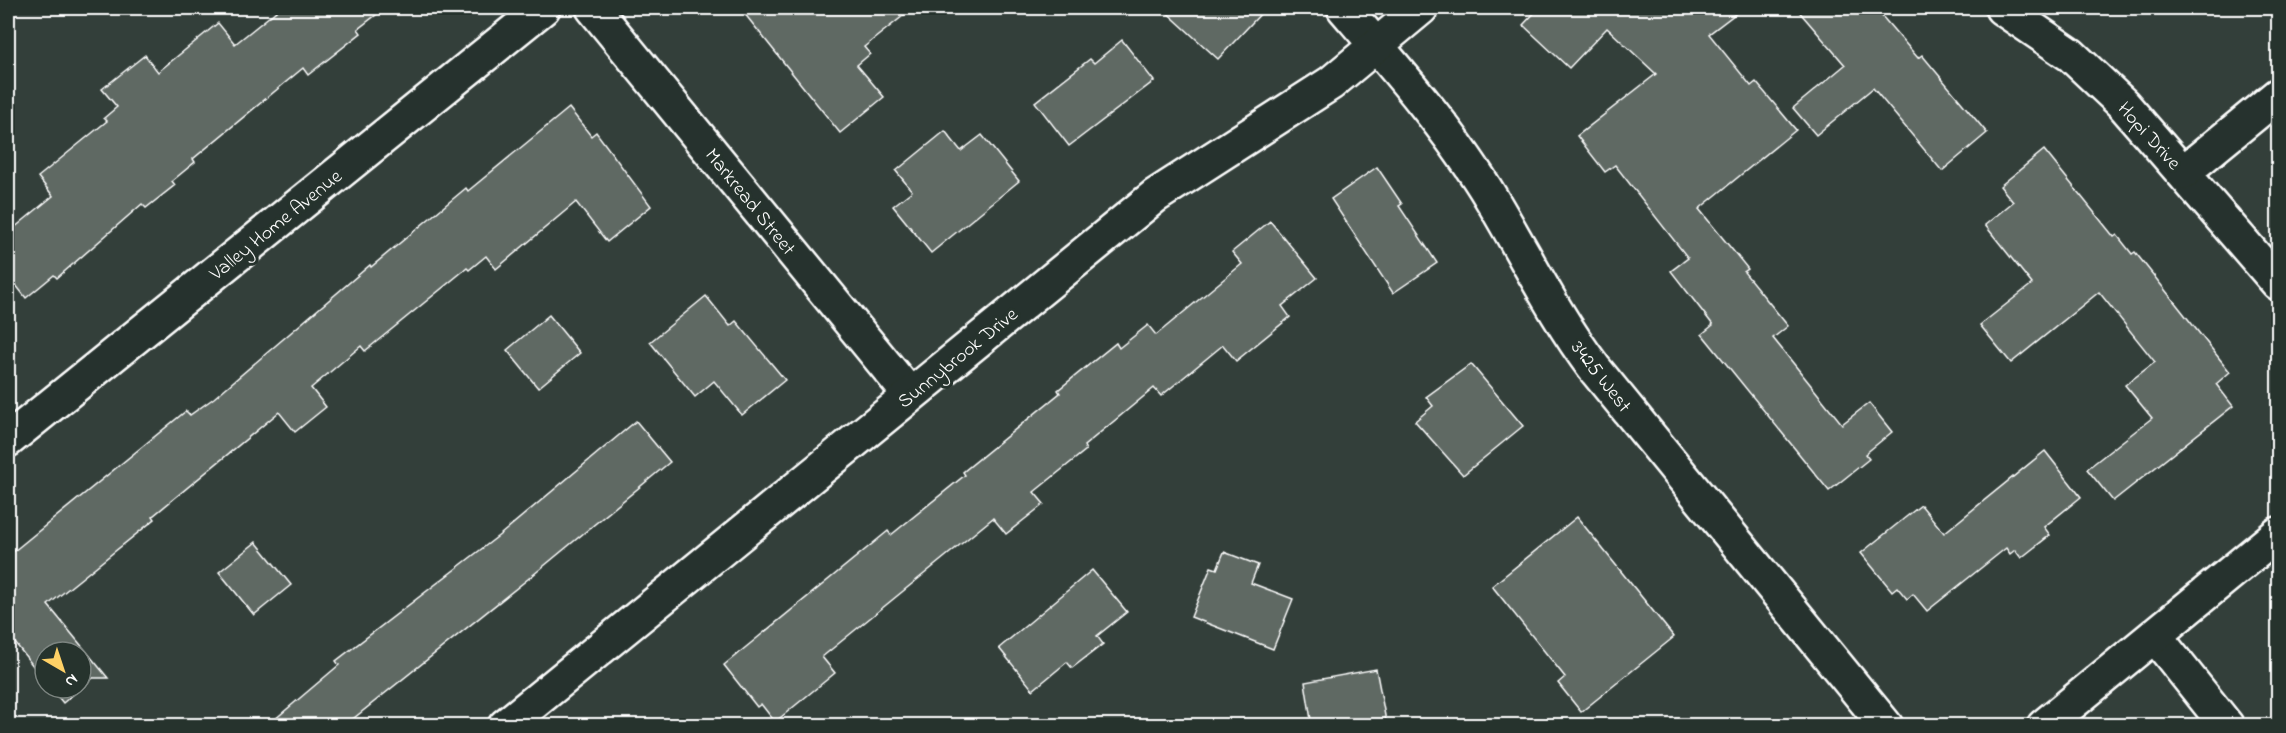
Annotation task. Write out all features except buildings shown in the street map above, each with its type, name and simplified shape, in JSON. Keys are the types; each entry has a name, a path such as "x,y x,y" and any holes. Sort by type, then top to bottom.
{"street":[{"name":"Valley Home Avenue","path":"8,440 543,8"},
{"name":"Markread Street","path":"593,8 910,395"},
{"name":"3425 West","path":"1344,8 1448,136 1484,186 1563,324 1594,368 1886,726"},
{"name":"Sunnybrook Drive","path":"505,726 1155,196 1294,109 1377,47 1421,8"},
{"name":"Hopi Drive","path":"2002,8 2071,55 2098,79 2184,172 2278,283"},
{"path":"2184,172 2278,95"},
{"path":"2044,726 2278,534"},
{"path":"2156,636 2227,726"}]}
